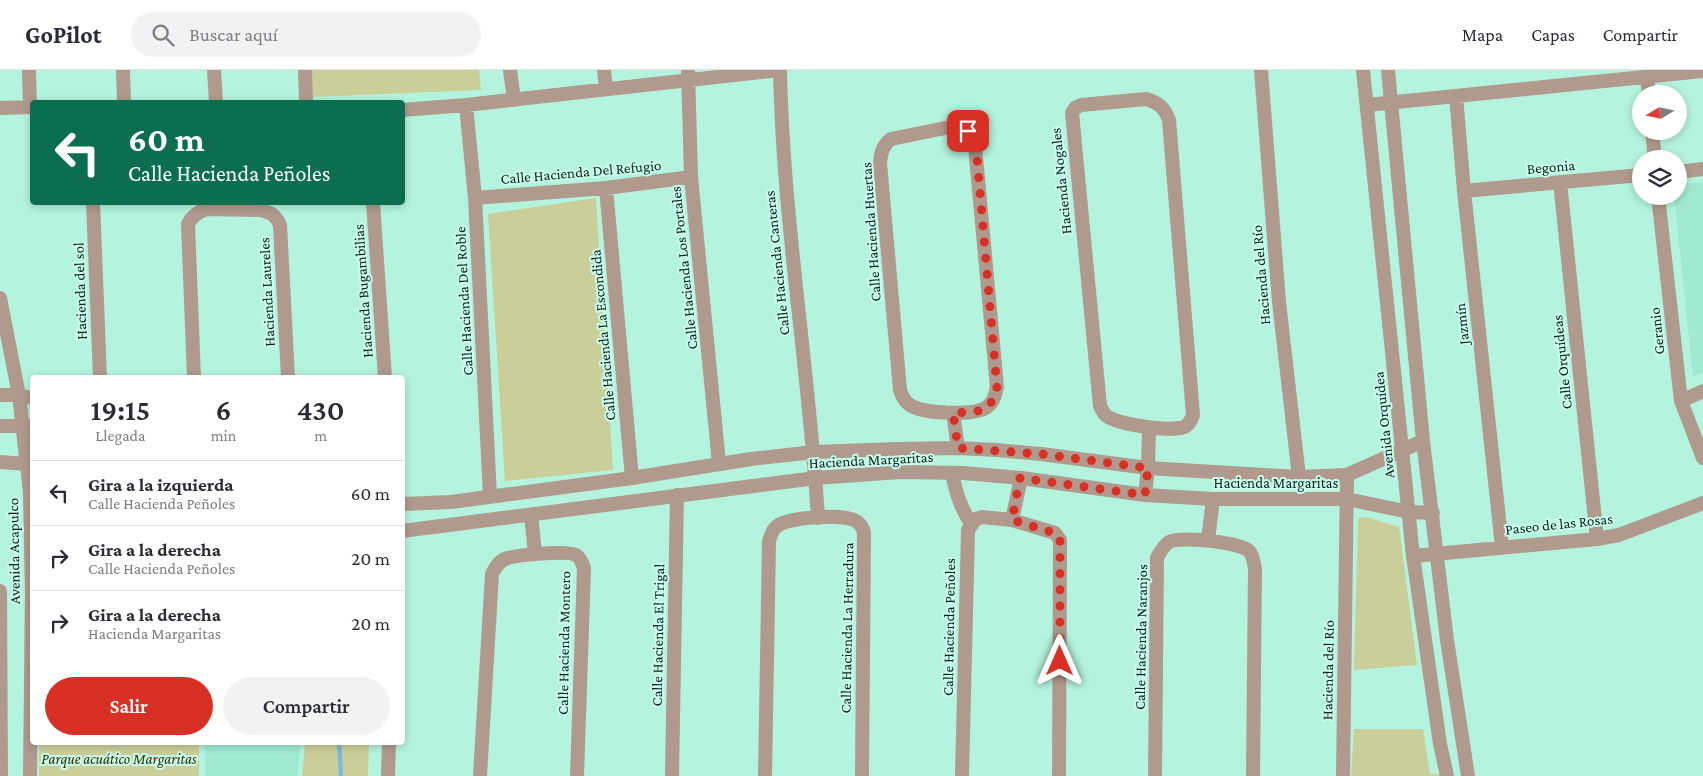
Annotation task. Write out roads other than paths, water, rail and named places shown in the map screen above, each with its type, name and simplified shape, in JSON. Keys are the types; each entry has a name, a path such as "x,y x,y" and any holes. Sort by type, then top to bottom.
{"street":[{"path":"29,70 31,100"},
{"path":"123,70 124,100"},
{"path":"214,70 216,100"},
{"path":"305,70 306,100"},
{"path":"510,70 514,100"},
{"path":"604,70 606,90"},
{"path":"405,110 606,90 688,76 780,70"},
{"name":"Calle Hacienda Canteras","path":"780,70 782,138 792,259 814,452"},
{"name":"Hacienda del Río","path":"1261,70 1279,302 1299,477"},
{"name":"Avenida Orquídea","path":"1363,70 1414,556 1440,744 1447,776"},
{"path":"1388,70 1423,441 1447,640 1468,776"},
{"path":"1367,104 1703,71"},
{"name":"Calle Hacienda Los Portales","path":"688,76 691,177 719,463"},
{"path":"1647,77 1648,85"},
{"name":"Jazmín","path":"1456,96 1464,191 1502,547"},
{"name":"Hacienda Nogales","path":"1146,99 1157,102 1165,109 1169,120 1193,415 1190,421 1182,427 1149,428 1110,418 1104,414 1100,406 1072,119 1072,113 1075,108 1081,105 1146,99"},
{"name":"Calle Hacienda Del Roble","path":"466,105 475,198 490,496"},
{"path":"0,108 30,107"},
{"name":"Calle Hacienda Huertas","path":"955,126 962,127 968,131 976,146 997,387 995,399 988,406 981,410 953,413 918,409 908,404 900,390 880,163 881,153 886,143 891,139 955,126"},
{"path":"1687,171 1703,169"},
{"name":"Begonia","path":"1464,191 1632,176"},
{"name":"Calle Hacienda Del Refugio","path":"475,198 606,188 691,177"},
{"name":"Calle Orquídeas","path":"1560,182 1597,539"},
{"name":"Calle Hacienda La Escondida","path":"606,188 632,478"},
{"name":"Hacienda del sol","path":"93,205 100,375"},
{"name":"Hacienda Bugambilias","path":"373,205 385,375"},
{"name":"Geranio","path":"1659,205 1680,401 1703,458"},
{"name":"Hacienda Laureles","path":"194,375 188,224 191,218 198,212 206,209 261,210 270,212 276,217 280,225 288,375"},
{"name":"Avenida Acapulco","path":"0,298 26,397 28,426 27,464 30,493"},
{"path":"1680,401 1703,391"},
{"path":"0,395 26,397"},
{"path":"953,413 958,448"},
{"path":"0,426 28,426"},
{"path":"1145,495 1149,428"},
{"name":"Hacienda Margaritas","path":"405,504 442,503 632,478 719,463 814,452 958,448 1041,454 1148,468 1299,477 1347,475 1423,441"},
{"path":"814,452 818,518"},
{"path":"0,462 27,464"},
{"name":"Hacienda Margaritas","path":"405,531 816,478 900,472 952,473 1020,478 1145,495 1213,499 1347,499 1409,512 1432,513"},
{"path":"952,473 956,493 962,509 971,524 976,519 982,517 1012,520 1055,533 1060,540 1059,776"},
{"name":"Hacienda del Río","path":"1343,776 1347,475"},
{"path":"1012,520 1020,478"},
{"name":"Calle Hacienda El Trigal","path":"672,776 677,495"},
{"path":"1208,540 1213,499"},
{"name":"Paseo de las Rosas","path":"1414,556 1597,539 1619,535 1703,504"},
{"path":"531,515 535,554"},
{"name":"Calle Hacienda La Herradura","path":"765,776 770,541 775,527 786,521 818,518 847,518 855,520 862,526 864,534 862,776"},
{"name":"Calle Hacienda Peñoles","path":"962,776 968,530 971,524"},
{"name":"Calle Hacienda Naranjos","path":"1155,776 1158,558 1162,548 1169,542 1179,539 1208,540 1244,547 1250,552 1253,559 1255,569 1252,776"},
{"name":"Calle Hacienda Montero","path":"480,776 492,574 499,563 505,559 535,554 572,553 579,557 584,568 577,776"},
{"path":"0,592 1,776"},
{"name":"Avenida Acapulco","path":"30,745 30,776"},
{"path":"388,776 389,745"}],"waterway":[{"path":"339,745 341,776"}],"park label":[{"name":"Parque acuático Margaritas","path":"119,759"}]}
